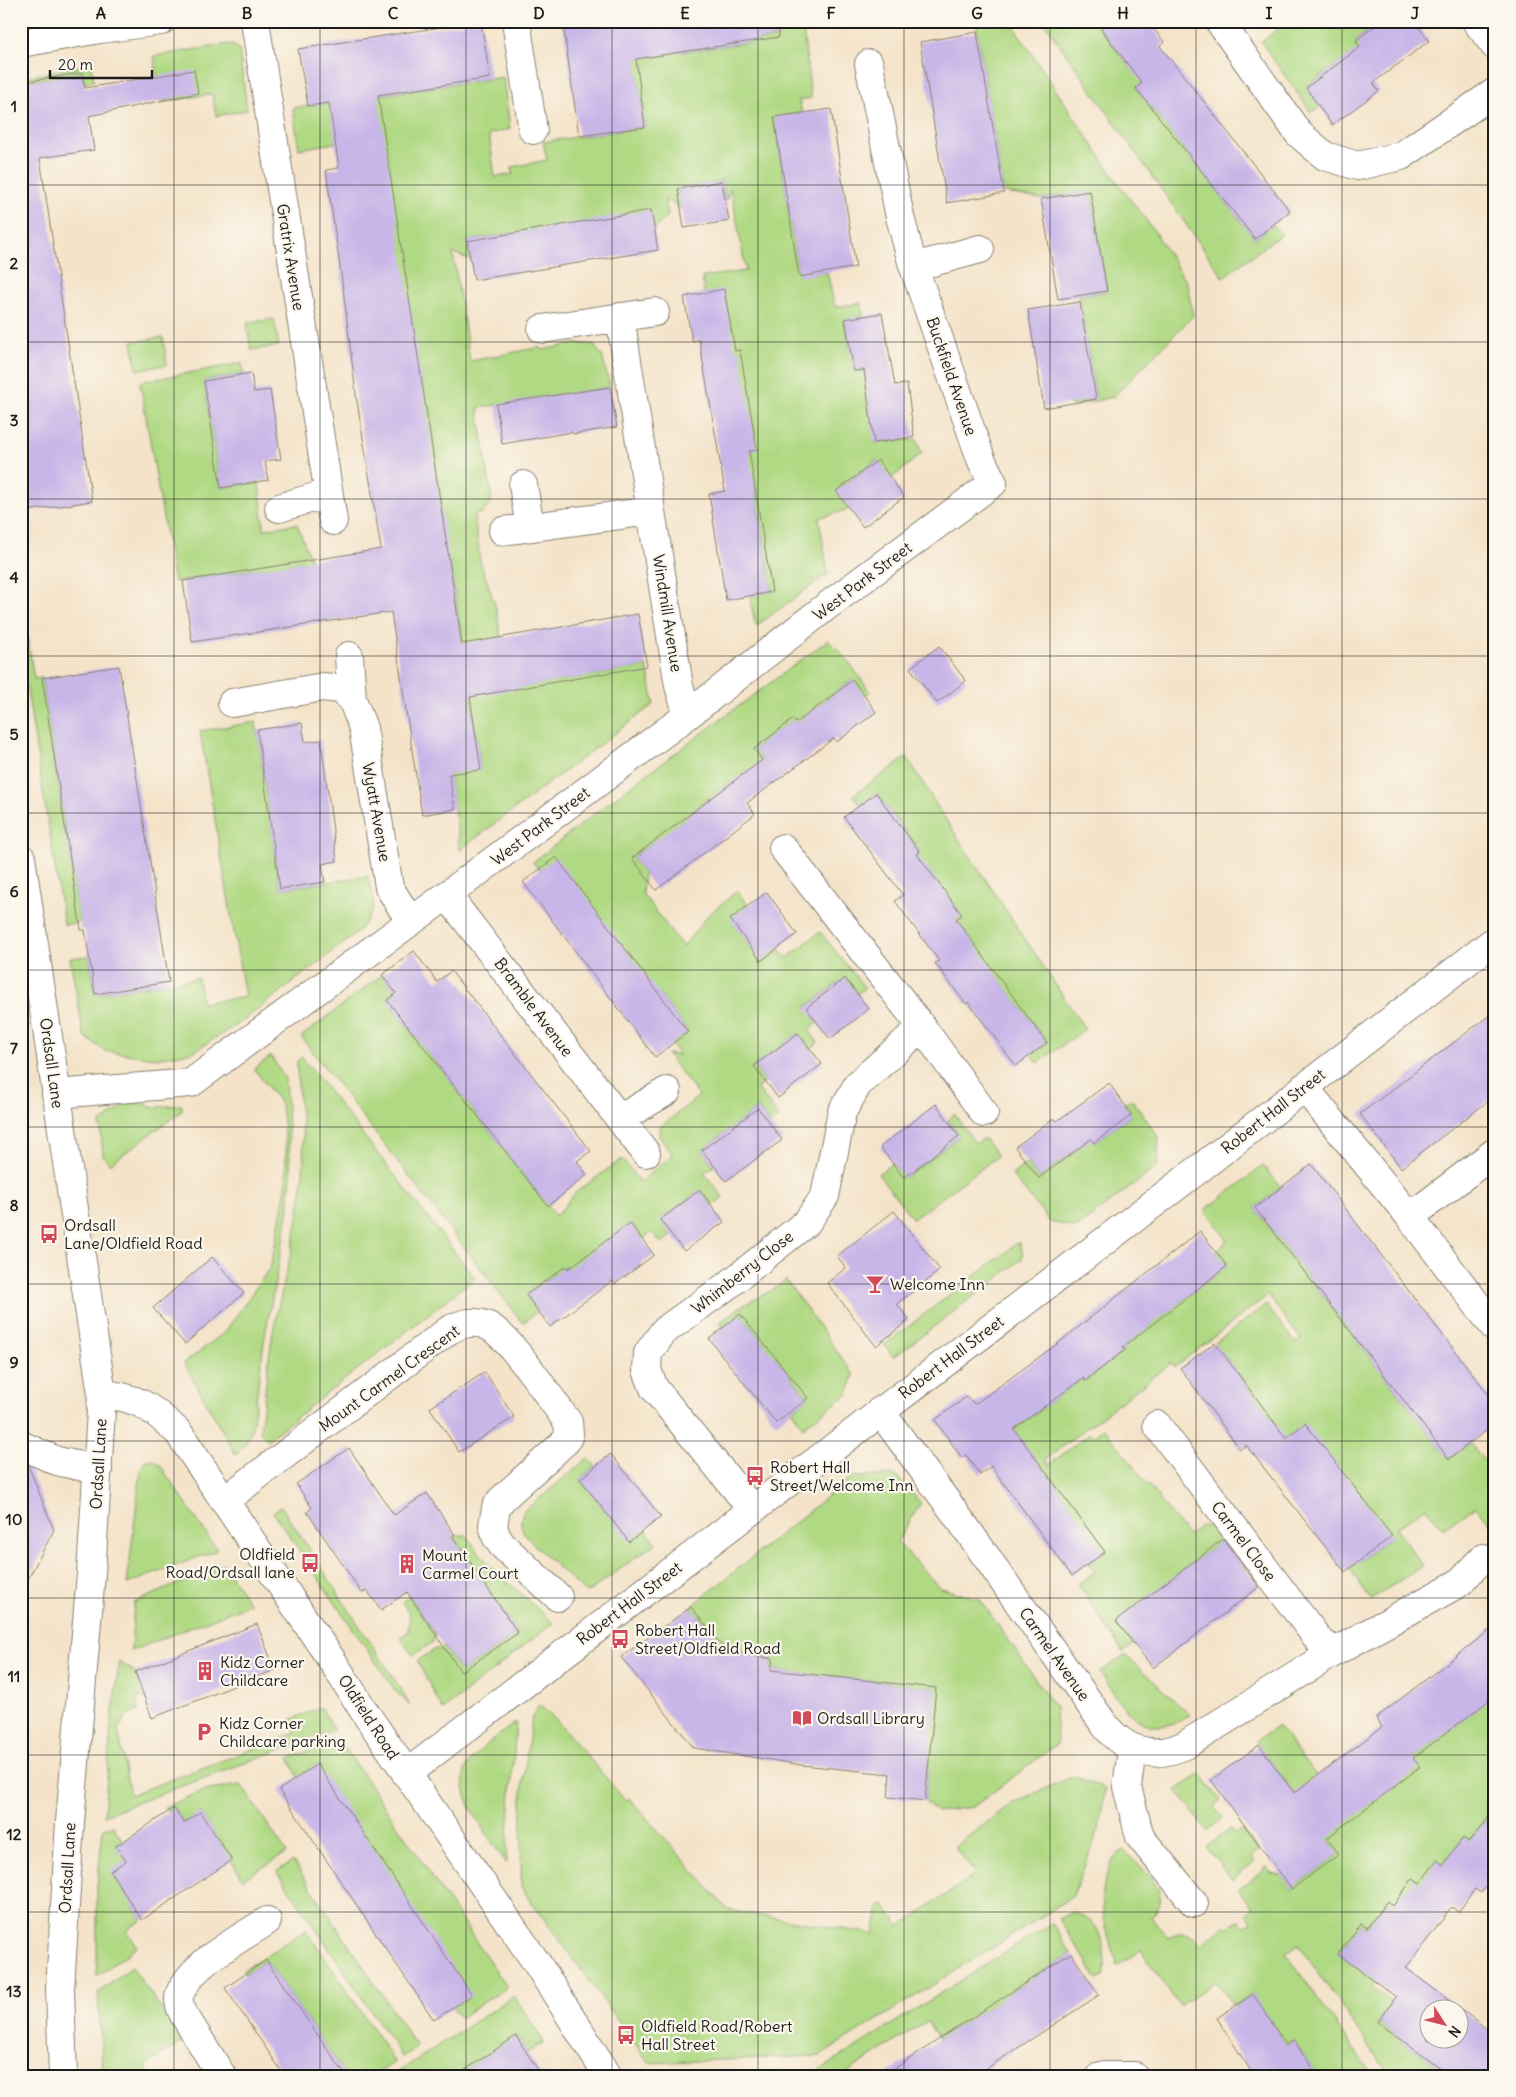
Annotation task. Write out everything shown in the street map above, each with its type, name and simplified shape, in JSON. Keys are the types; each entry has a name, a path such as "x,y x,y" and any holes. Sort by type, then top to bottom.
{"street":[{"path":"21,43 100,28 161,21"},
{"name":"Gratrix Avenue","path":"255,21 332,521"},
{"path":"516,21 533,130"},
{"path":"1219,21 1299,134 1325,156 1358,166 1401,156 1495,92"},
{"path":"1476,21 1495,46"},
{"name":"Buckfield Avenue","path":"869,64 900,217 914,267 993,484"},
{"path":"914,267 980,249"},
{"path":"542,329 655,312"},
{"name":"Windmill Avenue","path":"620,317 679,686 688,715"},
{"name":"West Park Street","path":"56,1094 191,1083 448,895 688,715 826,606 993,484"},
{"path":"523,485 517,529 651,511"},
{"path":"279,508 328,492"},
{"name":"Wyatt Avenue","path":"349,656 352,700 363,728 389,887 410,921"},
{"path":"232,703 323,687 340,688 352,700"},
{"path":"783,848 922,1027 984,1113"},
{"name":"Ordsall Lane","path":"21,858 102,1394 98,1470 70,1822 60,1989 63,2076"},
{"name":"Bramble Avenue","path":"448,895 646,1153"},
{"name":"Robert Hall Street","path":"406,1774 1495,940"},
{"name":"Whimberry Close","path":"752,1508 654,1388 647,1370 648,1353 664,1331 731,1283 807,1222 825,1196 842,1112 858,1084 922,1027"},
{"path":"1304,1087 1410,1217 1495,1328"},
{"path":"620,1119 667,1091"},
{"path":"1410,1217 1495,1152"},
{"name":"Mount Carmel Crescent","path":"224,1501 449,1330 460,1324 473,1322 486,1325 503,1338 568,1422 569,1434 566,1441 501,1500 494,1516 496,1536 502,1545 558,1597"},
{"name":"Oldfield Road","path":"102,1394 125,1396 144,1404 161,1416 178,1432 406,1774 538,1965 608,2076"},
{"name":"Carmel Avenue","path":"880,1411 966,1528 1111,1734 1132,1750"},
{"name":"Carmel Close","path":"1157,1425 1321,1643 1336,1651"},
{"path":"21,1445 57,1462 98,1470"},
{"path":"1194,1903 1140,1837 1127,1787 1132,1750 1159,1753 1172,1751 1185,1745 1336,1651 1459,1583 1483,1558"},
{"path":"222,2076 184,2015 179,2004 179,1994 192,1974 199,1968 266,1920"},
{"path":"1101,2076 1134,2076"}],"green space":[{"path":"630,21 683,52 781,37 779,22 802,21 811,98 799,100 802,113 774,118 799,276 827,272 835,307 861,303 863,316 845,320 854,371 873,368 874,443 916,439 922,453 891,479 877,460 837,490 850,509 819,518 828,574 756,626 749,596 772,592 755,486 738,453 756,450 717,343 702,277 746,271 731,189 726,201 722,181 678,189 681,209 665,199 668,216 654,230 515,253 511,233 468,241 471,260 453,253 470,361 541,347 542,350 578,343 594,345 602,356 610,387 478,408 492,500 483,513 474,515 480,561 496,608 510,689 647,666 654,704 460,850 449,774 481,769 454,588 358,139 299,149 293,108 503,77 510,129 489,134 495,177 513,174 512,167 547,160 543,142 645,127"},
{"path":"977,21 1010,21 1118,183 1155,232 1187,283 1193,316 1113,397 1073,406 1069,403 1096,398 1079,296 1107,291 1090,191 1041,199 1004,193 977,32"},
{"path":"1043,21 1098,21 1096,23 1131,68 1156,73 1136,88 1255,239 1273,225 1282,234 1223,277"},
{"path":"1289,21 1382,21 1356,40 1368,57 1352,54 1306,87 1320,107 1311,112 1261,42"},
{"path":"230,44 239,49 247,110 216,116 212,94 161,102 154,56"},
{"path":"91,64 94,81 84,83 82,73 24,82 25,92 21,92 21,78"},
{"path":"274,319 279,346 251,350 247,323"},
{"path":"163,337 167,365 137,370 132,342"},
{"path":"242,363 244,374 204,381 221,488 259,482 264,529 297,524 311,561 174,582 140,382"},
{"path":"21,593 34,679 42,678 80,922 64,925 21,652"},
{"path":"828,640 846,658 870,692 864,696 852,680 813,709 805,735 793,720 754,749 765,765 743,798 731,782 692,811 704,827 652,843 632,858 644,874 642,893 683,947 707,916 737,891 748,906 762,960 779,947 787,958 820,932 865,988 857,994 845,978 806,1007 818,1023 809,1030 818,1043 810,1049 798,1033 754,1066 766,1082 757,1088 779,1117 770,1124 758,1108 702,1150 714,1166 704,1173 723,1197 712,1206 700,1190 661,1219 672,1236 661,1243 652,1232 642,1239 630,1223 578,1282 566,1266 526,1295 538,1311 523,1323 301,1037 382,975 396,993 387,1000 556,1216 576,1192 622,1159 640,1182 673,1155 659,1136 660,1127 699,1096 667,1054 679,1055 671,1044 688,1032 659,994 643,1006 533,862 616,797"},
{"path":"256,722 280,889 368,876 373,901 372,912 358,932 244,1020 193,1052 156,1058 105,1051 84,1036 70,958 89,956 95,994 198,978 202,1003 245,997 200,731"},
{"path":"907,757 938,808 1085,1029 1038,1063 1031,1054 1047,1042 1015,1000 943,929 961,915 905,864 920,852 877,793 861,805 853,795"},
{"path":"271,1056 285,1079 291,1174 288,1215 265,1335 252,1428 246,1443 236,1455 184,1363 225,1332 271,1266 286,1188 286,1150 281,1104 254,1069"},
{"path":"302,1057 475,1278 267,1440 260,1431 269,1357 295,1235 303,1175 304,1161 297,1061"},
{"path":"1132,1099 1159,1138 1157,1167 1076,1228 1050,1222 1012,1175 1027,1163 1039,1178 1078,1149 1066,1133 1082,1127 1094,1143 1132,1115 1124,1104"},
{"path":"140,1103 155,1107 182,1105 182,1111 110,1164 103,1156 100,1123 122,1108 120,1104"},
{"path":"954,1114 976,1144 984,1138 998,1156 913,1219 878,1174 892,1163 905,1178 959,1136 948,1120"},
{"path":"1263,1166 1281,1187 1255,1208 1449,1459 1470,1443 1495,1474 1495,1530 1476,1506 1443,1529 1426,1507 1396,1528 1423,1566 1371,1599 1349,1569 1392,1536 1268,1452 1275,1423 1215,1343 1266,1305 1296,1343 1301,1340 1268,1295 1175,1367 1171,1363 1045,1460 1049,1465 1090,1433 1093,1436 1104,1428 1188,1536 1200,1526 1216,1526 1248,1559 1242,1562 1223,1539 1117,1621 1134,1644 1123,1652 1078,1584 1095,1572 1089,1564 1104,1552 1000,1439 1083,1378 1085,1381 1125,1350 1122,1347 1227,1266 1215,1251 1228,1241 1205,1210"},
{"path":"1019,1242 1023,1255 1021,1260 894,1357 884,1345"},
{"path":"786,1280 854,1375 848,1394 803,1427 792,1411 808,1398 775,1357 753,1363 769,1350 740,1314 724,1327 719,1323 740,1307 776,1288"},
{"path":"588,1458 595,1466 580,1479 629,1541 645,1529 656,1543 587,1593 535,1546 523,1531 521,1522 523,1512"},
{"path":"145,1460 153,1460 160,1465 217,1550 127,1584 141,1469"},
{"path":"895,1475 921,1503 897,1542 940,1588 980,1599 1055,1708 1057,1744 973,1807 937,1812 925,1801 935,1688 771,1670 773,1659 743,1654 740,1669 691,1607 851,1477"},
{"path":"281,1506 410,1706 397,1693 273,1512"},
{"path":"455,1535 466,1535 490,1566 553,1623 443,1710 417,1661 437,1648 439,1650 444,1647 461,1672 518,1633 453,1537"},
{"path":"223,1564 250,1604 131,1651 134,1603"},
{"path":"410,1596 436,1636 432,1640 433,1642 413,1655 400,1637 408,1632 410,1615 402,1602"},
{"path":"1125,1655 1190,1715 1173,1723 1159,1726 1146,1724 1126,1709 1100,1672"},
{"path":"119,1662 135,1672 145,1698 137,1697 138,1711 128,1714 118,1729 130,1795 290,1735 295,1732 290,1720 321,1707 334,1730 104,1815 111,1727"},
{"path":"1495,1695 1495,1819 1489,1816 1469,1842 1463,1838 1443,1865 1437,1860 1420,1883 1413,1879 1393,1906 1387,1901 1367,1928 1361,1924 1338,1954 1376,1982 1372,1988 1392,2003 1378,2022 1450,2076 1390,2076 1298,1944 1286,1954 1373,2076 1317,2076 1294,2040 1286,2045 1253,1995 1234,2006 1216,1981 1180,2007 1141,1950 1117,1966 1104,1919 1103,1896 1104,1884 1111,1864 1124,1850 1146,1872 1158,1890 1160,1899 1158,1908 1151,1916 1168,1938 1177,1934 1186,1934 1194,1937 1202,1944 1224,1925 1227,1928 1239,1920 1244,1927 1252,1921 1246,1913 1253,1908 1238,1889 1267,1867 1271,1873 1282,1875 1292,1889 1339,1854 1256,1741 1278,1726 1333,1798 1413,1758"},
{"path":"539,1705 558,1722 625,1800 629,1798 728,1910 874,1934 879,1906 884,1905 900,1926 976,1874 954,1847 1011,1804 1073,1776 1105,1789 1099,1829 1073,1895 1046,1914 820,2056 649,2063 521,1887 522,1791 532,1717"},
{"path":"516,1722 506,1863 474,1814 464,1787 464,1774 469,1763 479,1752"},
{"path":"340,1741 507,1987 460,2018 298,1777 289,1758"},
{"path":"1201,1774 1221,1801 1214,1806 1223,1818 1207,1831 1176,1790"},
{"path":"241,1785 287,1853 243,1879 200,1812 184,1823 174,1808 168,1812 164,1807 203,1791"},
{"path":"113,1826 123,1841 116,1846 126,1861 111,1871 142,1920 127,1930 137,1947 97,1976 97,1887 103,1828"},
{"path":"1230,1829 1234,1835 1242,1829 1259,1851 1251,1857 1255,1862 1232,1880 1206,1847"},
{"path":"293,1861 417,2047 402,2057 277,1871"},
{"path":"1073,1912 1093,1923 1100,1936 1104,1953 1105,1975 1098,1979 1059,1919"},
{"path":"1052,1923 1071,1953 939,2040 927,2021 848,2072 849,2076 810,2076"},
{"path":"306,1930 395,2062 374,2076 346,2076 266,1960 245,1974 242,1970"},
{"path":"132,1967 183,2041 145,2066 148,2071 141,2076 103,2076 98,1993"},
{"path":"514,1996 544,2042 527,2053 516,2037 456,2076 392,2076"},
{"path":"798,2071 790,2076 694,2076"}],"building":[{"path":"481,21 490,78 378,95 462,644 638,614 647,666 470,697 481,770 449,774 455,809 422,815 391,612 192,642 183,581 381,549 356,395 326,170 339,168 329,103 308,106 298,49"},
{"path":"582,21 778,21 779,37 636,59 645,127 579,136 563,24"},
{"path":"1095,21 1148,21 1164,42 1160,46 1290,211 1255,239 1136,88 1142,83"},
{"path":"1382,21 1415,21 1429,41 1373,83 1379,91 1332,125 1306,88 1360,47 1356,40"},
{"path":"977,32 1004,193 947,203 920,42"},
{"path":"194,70 198,93 89,116 94,150 40,158 92,501 21,512 21,92 25,92 24,82 82,73 85,88"},
{"path":"831,109 856,267 799,277 774,117"},
{"path":"722,181 729,221 684,228 678,189"},
{"path":"1090,191 1107,291 1058,299 1041,199"},
{"path":"651,210 658,250 474,280 467,241"},
{"path":"724,289 735,351 740,350 757,450 749,451 772,592 726,600 709,494 725,491 699,339 692,341 684,297"},
{"path":"1080,302 1096,399 1044,408 1028,310"},
{"path":"882,313 895,385 907,384 914,437 874,443 864,370 854,371 845,319"},
{"path":"251,373 254,392 270,390 281,459 265,461 268,480 221,488 204,381"},
{"path":"610,387 617,427 573,434 572,432 502,444 496,404"},
{"path":"878,460 904,497 863,527 836,491"},
{"path":"939,646 966,681 937,703 910,668"},
{"path":"119,666 169,982 95,994 85,930 81,930 42,678"},
{"path":"853,680 876,712 837,742 834,738 747,803 755,814 656,890 632,858 762,760 754,749 793,719 796,723"},
{"path":"302,723 305,742 321,740 337,861 322,864 325,882 280,889 257,730"},
{"path":"876,793 920,852 917,854 962,915 956,919 1047,1043 1016,1066 968,1002 966,1004 935,963 939,961 895,901 903,895 844,817"},
{"path":"556,857 688,1032 655,1057 523,882"},
{"path":"767,892 797,934 761,961 730,919"},
{"path":"414,951 437,982 451,971 591,1151 577,1161 587,1175 548,1206 387,1000 396,993 382,975"},
{"path":"845,978 869,1009 830,1039 806,1008"},
{"path":"1495,1011 1495,1096 1401,1168 1360,1114"},
{"path":"798,1033 822,1064 778,1098 754,1066"},
{"path":"1109,1083 1132,1115 1094,1143 1091,1139 1039,1178 1015,1147 1054,1118 1057,1121"},
{"path":"936,1104 959,1136 904,1178 880,1147"},
{"path":"758,1108 782,1140 726,1181 702,1150"},
{"path":"1311,1164 1495,1403 1495,1424 1449,1459 1255,1208"},
{"path":"700,1190 724,1222 684,1251 660,1220"},
{"name":"Welcome Inn","path":"894,1211 940,1270 897,1304 909,1320 876,1346 827,1283 846,1268 837,1256"},
{"path":"630,1223 654,1255 615,1284 612,1281 550,1327 526,1295 566,1266 568,1269"},
{"path":"1200,1231 1227,1266 1123,1347 1125,1350 1085,1381 1083,1378 1014,1429 1105,1552 1072,1576 991,1466 980,1475 966,1455 962,1458 935,1420 966,1397 975,1404 1057,1344"},
{"path":"212,1257 244,1293 185,1344 153,1308"},
{"path":"740,1314 808,1398 776,1423 709,1339"},
{"path":"1215,1343 1286,1438 1305,1423 1392,1536 1345,1572 1246,1445 1240,1449 1180,1368"},
{"path":"485,1372 514,1417 459,1452 430,1408"},
{"name":"Mount Carmel Court","path":"349,1448 394,1515 427,1493 455,1535 453,1537 518,1633 461,1672 407,1592 381,1610 367,1590 362,1593 307,1512 312,1508 296,1484"},
{"path":"611,1454 661,1517 629,1542 580,1479"},
{"path":"21,1462 28,1465 54,1530 21,1592"},
{"path":"1223,1539 1259,1587 1153,1668 1116,1621"},
{"name":"Ordsall Library","path":"691,1607 726,1651 773,1659 771,1670 936,1688 925,1801 888,1797 890,1774 802,1765 694,1748 621,1657"},
{"name":"Kidz Corner Childcare","path":"257,1624 275,1670 152,1718 135,1672"},
{"path":"1495,1626 1495,1696 1413,1758 1420,1767 1327,1838 1339,1854 1292,1889 1211,1780 1259,1745 1294,1793 1382,1727 1376,1718"},
{"path":"317,1764 472,1995 434,2020 279,1790"},
{"path":"174,1808 184,1823 200,1812 232,1860 142,1920 110,1871 126,1861 116,1846"},
{"path":"1495,1809 1495,1875 1481,1893 1475,1889 1458,1912 1452,1907 1406,1968 1449,2000 1418,2000 1418,2050 1468,2050 1468,2015 1495,2035 1495,2076 1450,2076 1378,2022 1396,1997 1338,1954 1361,1924 1367,1928 1387,1901 1393,1906 1413,1878 1420,1883 1437,1860 1443,1865 1463,1838 1469,1842"},
{"path":"1071,1953 1099,1995 975,2076 883,2076"},
{"path":"266,1960 346,2076 285,2076 225,1988"},
{"path":"1253,1994 1286,2045 1294,2040 1317,2076 1254,2076 1217,2018"},
{"path":"516,2036 542,2076 456,2076"}],"place":[{"name":"Ordsall Lane/Oldfield Road","path":"49,1234"},
{"name":"Welcome Inn","path":"875,1284"},
{"name":"Robert Hall Street/Welcome Inn","path":"755,1476"},
{"name":"Oldfield Road/Ordsall lane","path":"310,1563"},
{"name":"Mount Carmel Court","path":"407,1564"},
{"name":"Robert Hall Street/Oldfield Road","path":"620,1639"},
{"name":"Kidz Corner Childcare","path":"205,1671"},
{"name":"Ordsall Library","path":"802,1718"},
{"name":"Kidz Corner Childcare parking","path":"204,1732"},
{"name":"Oldfield Road/Robert Hall Street","path":"626,2035"}]}
